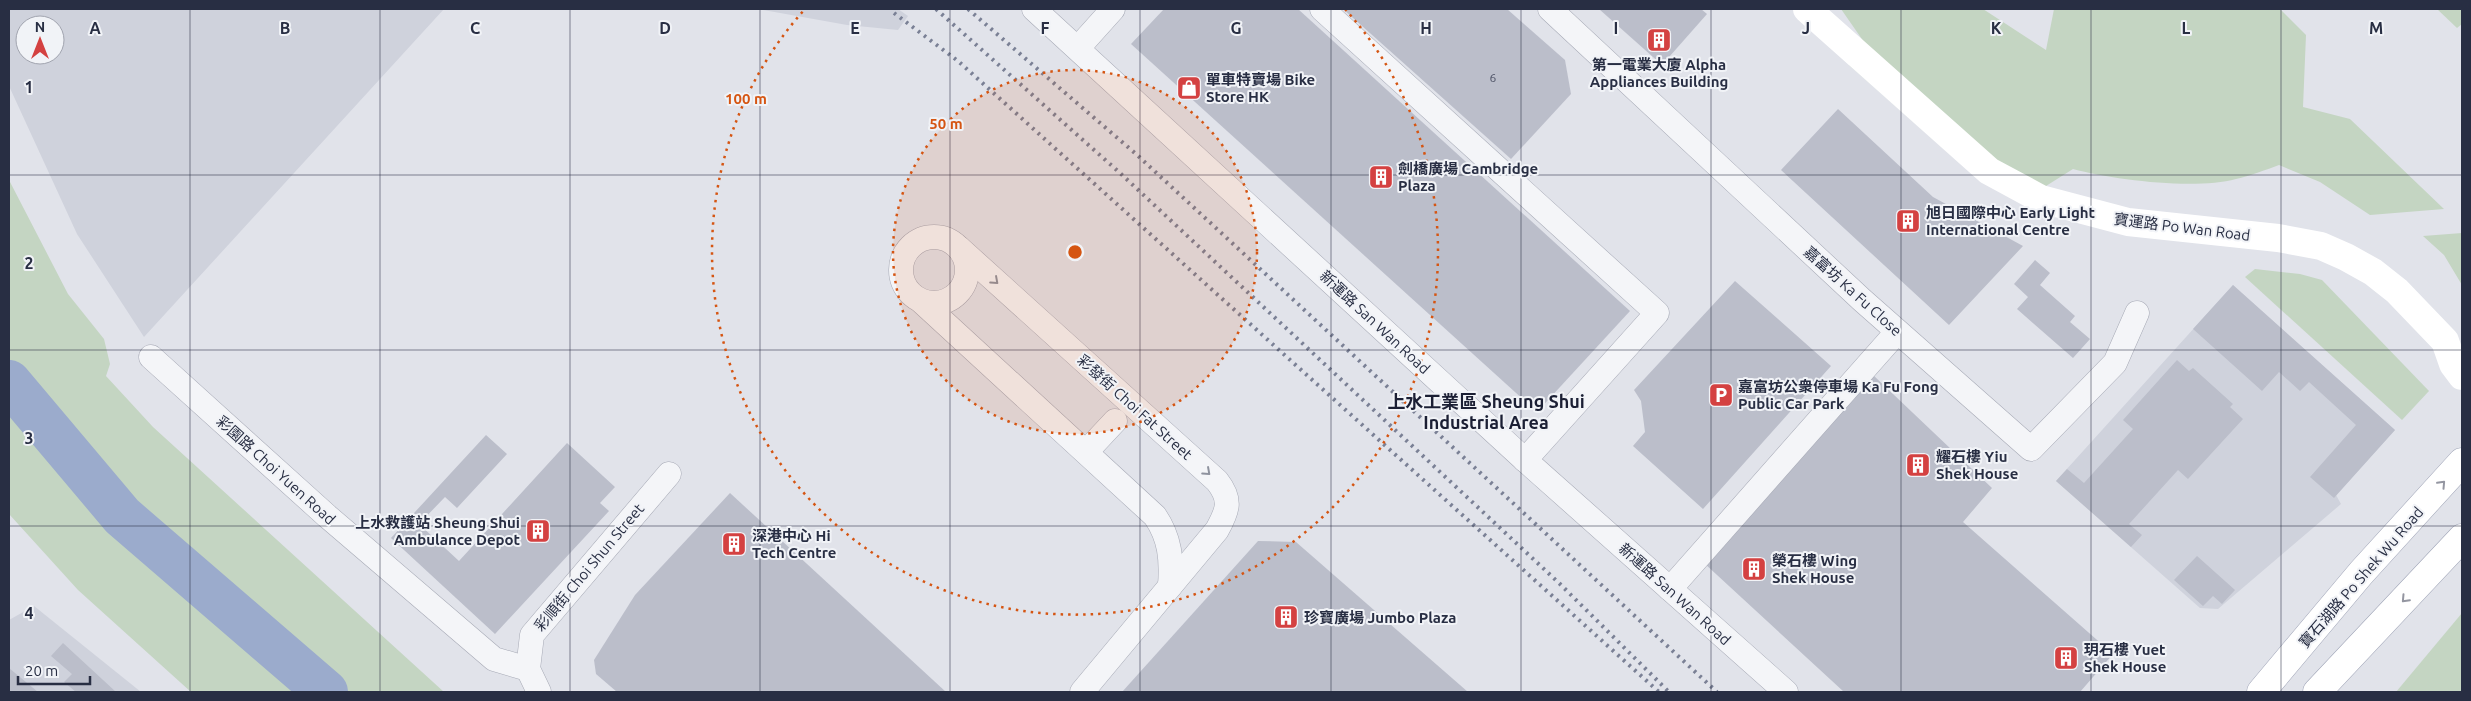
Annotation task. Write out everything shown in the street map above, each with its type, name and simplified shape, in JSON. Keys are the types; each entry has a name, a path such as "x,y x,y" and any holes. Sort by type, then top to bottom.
{"street":[{"name":"新運路 San Wan Road","path":"1034,9 1525,460 1786,692"},
{"path":"1078,48 1113,9"},
{"path":"1322,9 1657,313 1525,460"},
{"name":"嘉富坊 Ka Fu Close","path":"1550,9 1897,332 2031,449 2115,363 2138,313"},
{"name":"寶運路 Po Wan Road","path":"1807,9 1989,171 2041,199 2128,222 2278,238 2321,246 2346,256 2373,272 2397,291 2453,343 2453,364 2462,376"},
{"name":"彩發街 Choi Fat Street","path":"1082,692 1217,530 1225,514 1227,502 1225,491 1217,480 959,248 940,237 918,240 909,246 900,266 901,277 909,292 1087,451 1144,504 1164,529 1170,544 1170,586"},
{"path":"922,302 933,304 944,302 961,289 966,279 967,268 965,257 959,248"},
{"path":"1670,589 1897,332"},
{"name":"彩園路 Choi Yuen Road","path":"151,357 327,516 494,659 528,669"},
{"path":"1087,451 1115,421"},
{"name":"寶石湖路 Po Shek Wu Road","path":"2261,692 2361,573 2462,462"},
{"name":"彩順街 Choi Shun Street","path":"528,669 532,635 540,623 669,474"},
{"path":"2317,692 2462,538"},
{"path":"528,669 539,692"}],"shaded area":[{"path":"9,9 444,9 144,337 77,234 9,86"},
{"path":"758,9 898,9 908,16 898,30 847,25"},
{"path":"2233,285 2395,430 2336,495 2341,504 2218,609 2200,608 2056,481"},
{"path":"34,606 141,692 9,692 9,620"}],"green space":[{"path":"1841,9 1983,9 2046,50 2054,9 2280,9 2306,35 2303,107 2350,119 2444,209 2370,215 2320,182 2279,165 2236,179 2199,184 2132,180 2073,169 2046,186 2048,215 1953,157 1849,65 1873,55"},
{"path":"2437,9 2462,9 2462,24 2457,28"},
{"path":"9,180 68,294 104,339 110,364 106,376 153,427 444,692 191,692 78,590 9,514"},
{"path":"2462,233 2462,285 2444,255 2423,236"},
{"path":"2255,269 2300,274 2322,280 2429,391 2402,420 2245,277"},
{"path":"2462,613 2462,692 2396,692"}],"building":[{"name":"劍橋廣場 Cambridge Plaza","path":"1164,9 1298,9 1630,311 1537,412 1131,44"},
{"path":"1343,9 1507,9 1565,60 1571,94 1511,159"},
{"name":"第一電業大廈 Alpha Appliances Building","path":"1599,9 1701,9 1707,14 1662,65"},
{"name":"旭日國際中心 Early Light International Centre","path":"1838,109 1933,197 2023,246 1949,325 1781,170"},
{"path":"2035,260 2050,273 2040,285 2075,316 2070,322 2090,339 2073,358 2017,309 2028,297 2014,284"},
{"name":"嘉富坊公衆停車場 Ka Fu Fong Public Car Park","path":"1735,281 1831,366 1703,509 1633,446 1645,432 1641,401 1634,390"},
{"path":"2233,285 2395,430 2334,498 2310,477 2356,425 2309,382 2300,391 2279,372 2262,391 2193,329"},
{"path":"2177,360 2189,371 2193,368 2233,404 2230,407 2243,419 2188,479 2178,470 2129,524 2142,535 2131,547 2056,481 2067,469 2084,483 2133,429 2123,420"},
{"path":"1873,375 1992,488 1963,522 2113,654 2080,692 1844,692 1704,563"},
{"name":"上水救護站 Sheung Shui Ambulance Depot","path":"486,435 507,454 457,508 445,497 419,524 459,561 567,443 615,487 600,503 609,511 495,634 391,538"},
{"name":"深港中心 Hi Tech Centre","path":"730,493 946,692 617,692 596,674 594,660 635,595"},
{"name":"珍寶廣場 Jumbo Plaza","path":"1258,541 1296,542 1468,692 1122,692"},
{"path":"2197,556 2235,590 2222,604 2213,596 2203,606 2174,580"},
{"path":"63,643 116,692 76,692 64,682 72,674 51,656"},
{"path":"9,668 38,692 9,692"}],"waterway":[{"path":"9,382 122,516 326,692"}],"railway":[{"path":"936,9 1120,173 1560,584 1669,692"},
{"path":"968,9 1136,154 1717,692"},
{"path":"894,13 958,61 1659,692"}],"place":[{"name":"第一電業大廈 Alpha Appliances Building","path":"1659,40"},
{"name":"單車特賣場 Bike Store HK","path":"1189,88"},
{"name":"劍橋廣場 Cambridge Plaza","path":"1381,177"},
{"name":"旭日國際中心 Early Light International Centre","path":"1908,221"},
{"name":"嘉富坊公衆停車場 Ka Fu Fong Public Car Park","path":"1721,395"},
{"name":"耀石樓 Yiu Shek House","path":"1918,465"},
{"name":"上水救護站 Sheung Shui Ambulance Depot","path":"538,531"},
{"name":"深港中心 Hi Tech Centre","path":"734,544"},
{"name":"榮石樓 Wing Shek House","path":"1754,569"},
{"name":"珍寶廣場 Jumbo Plaza","path":"1286,617"},
{"name":"玥石樓 Yuet Shek House","path":"2066,658"}],"district":[{"name":"上水工業區 Sheung Shui Industrial Area","path":"1486,411"}]}
